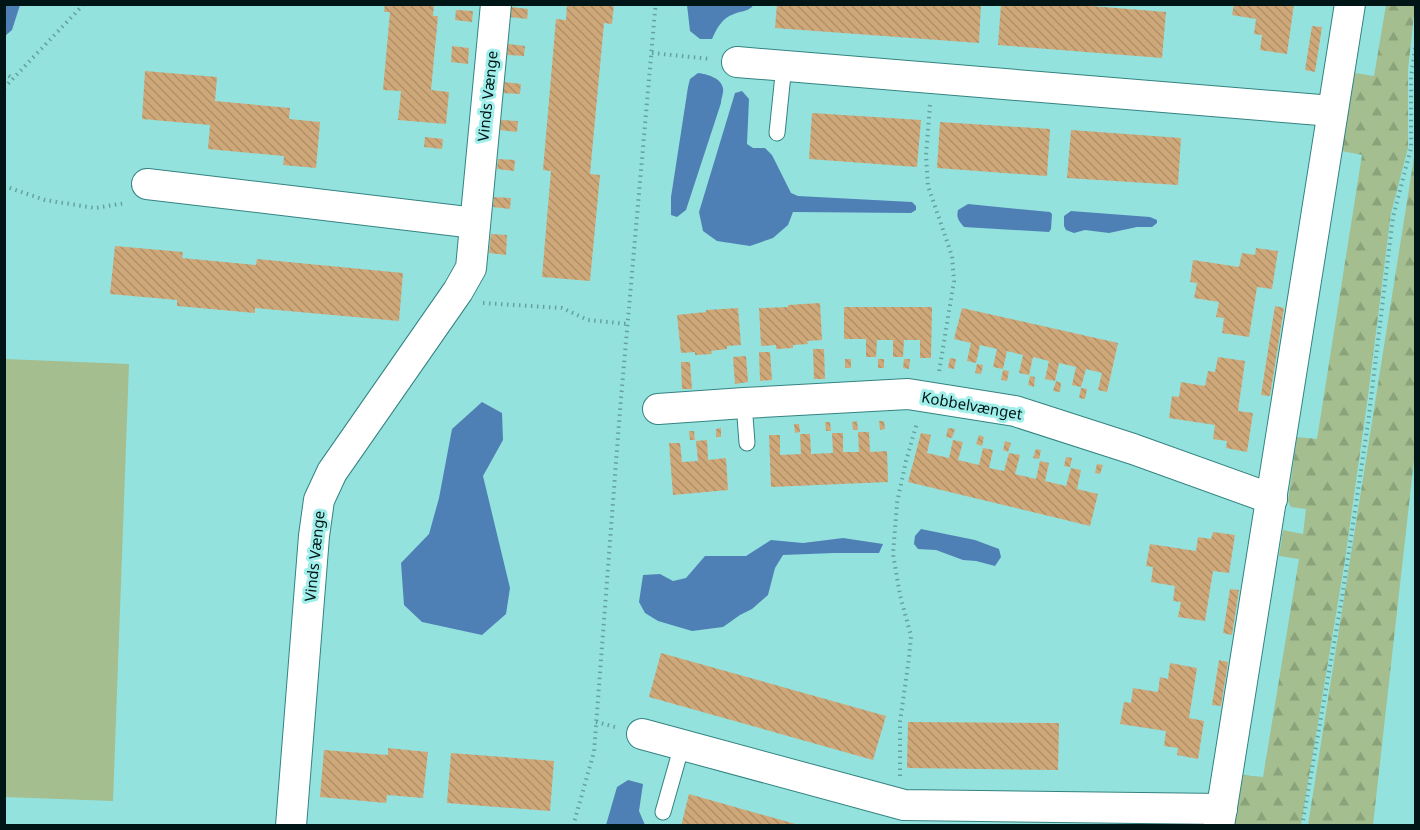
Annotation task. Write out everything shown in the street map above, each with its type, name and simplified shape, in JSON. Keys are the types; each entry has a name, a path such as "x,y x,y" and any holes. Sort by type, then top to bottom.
{"street":[{"name":"Vinds Vænge","path":"291,825 314,536 319,500 333,472 458,291 471,268 496,4"},
{"path":"642,734 904,805 1221,817 1350,4"},
{"path":"737,62 1332,111"},
{"path":"147,184 475,223"},
{"name":"Kobbelvænget","path":"658,409 909,394 1016,411 1133,449 1272,499"}],"lane":[{"path":"777,133 784,65"},
{"path":"744,403 747,443"},
{"path":"663,812 682,745"}],"path":[{"path":"4,88 84,4"},
{"path":"573,825 594,752 656,4"},
{"path":"1302,825 1344,587 1368,423 1393,217 1411,148 1411,77 1416,43"},
{"path":"652,53 737,62"},
{"path":"4,72 13,79"},
{"path":"900,804 900,722 911,636 900,595 893,554 897,503 918,421 931,398 954,281 952,256 928,186 926,155 931,78"},
{"path":"4,186 45,200 95,208 145,199 147,184"},
{"path":"458,291 484,303 562,308 588,320 628,324"}],"green space":[{"path":"1386,5 1415,5 1408,70 1408,148 1391,213 1345,560 1301,825 1235,825 1243,775 1263,777 1299,559 1279,556 1283,530 1303,534 1306,509 1291,507 1288,501 1297,437 1317,439 1362,155 1342,151 1355,73 1374,76"},
{"path":"1415,151 1415,451 1373,825 1308,825"},
{"path":"5,359 129,364 113,801 5,797"}],"water":[{"path":"5,4 20,5 12,30 5,36"},
{"path":"687,4 753,5 748,10 726,18 712,39 700,39 690,31"},
{"path":"698,73 717,79 723,91 686,210 677,217 671,215 671,197 688,87 690,79"},
{"path":"742,91 749,99 747,144 753,148 765,148 772,155 791,193 798,196 912,202 916,210 911,213 793,212 788,225 773,238 750,246 717,241 703,231 699,212 735,93"},
{"path":"968,204 1050,212 1052,214 1051,229 1049,232 964,227 957,213"},
{"path":"1071,211 1150,217 1157,220 1157,223 1152,227 1137,227 1109,233 1085,230 1074,233 1066,230 1064,226 1064,216"},
{"path":"482,402 502,413 503,440 483,476 510,588 506,614 482,635 422,622 404,605 401,563 429,534 439,498 452,429"},
{"path":"921,529 975,540 999,549 1001,557 995,566 963,560 936,550 918,549 914,544 915,536"},
{"path":"843,538 883,544 879,553 783,555 775,568 768,595 752,609 723,627 692,631 658,621 645,613 639,602 643,575 660,574 673,581 686,578 705,556 746,556 771,540 803,543"},
{"path":"628,780 643,784 639,811 645,825 606,825 617,787"}],"building":[{"path":"385,4 434,4 433,16 438,16 431,90 449,92 446,124 398,120 401,91 383,90 390,12 384,12"},
{"path":"567,4 614,4 612,24 604,23 590,174 600,175 590,281 542,277 551,171 543,170 556,19 566,20"},
{"path":"777,4 981,4 979,43 775,28"},
{"path":"1001,4 1066,4 1166,12 1162,58 998,45"},
{"path":"1234,4 1294,4 1287,54 1260,50 1262,35 1254,34 1256,19 1232,15"},
{"path":"511,7 528,9 527,19 510,17"},
{"path":"456,10 473,11 472,22 455,20"},
{"path":"1312,26 1322,27 1315,72 1305,70"},
{"path":"508,44 525,46 524,56 507,55"},
{"path":"452,46 469,48 468,64 451,62"},
{"path":"145,71 217,77 215,101 290,108 289,119 320,122 316,168 283,165 284,156 208,149 210,125 142,119"},
{"path":"504,82 521,84 520,94 503,93"},
{"path":"812,113 921,120 917,167 809,159"},
{"path":"501,120 518,121 517,132 500,130"},
{"path":"940,122 1050,129 1047,176 937,168"},
{"path":"1071,130 1181,138 1178,185 1067,178"},
{"path":"425,137 443,139 442,149 424,147"},
{"path":"498,159 515,160 514,171 497,169"},
{"path":"494,197 511,198 510,209 493,207"},
{"path":"491,234 507,235 506,255 489,253"},
{"path":"115,246 183,252 182,258 256,265 257,259 403,273 399,321 255,308 255,313 177,306 177,300 110,294"},
{"path":"1256,248 1278,251 1272,289 1257,287 1249,337 1222,333 1224,318 1216,317 1219,302 1194,298 1197,283 1190,282 1193,260 1239,267 1242,253 1255,255"},
{"path":"820,303 822,340 807,341 808,344 793,345 793,348 776,349 776,345 761,346 759,308"},
{"path":"1275,306 1284,308 1270,396 1261,395"},
{"path":"844,307 932,307 931,358 920,358 920,340 904,340 903,357 893,357 893,340 877,340 876,357 866,357 866,339 844,339"},
{"path":"738,308 741,345 727,346 727,349 711,351 712,354 681,353 677,315"},
{"path":"962,308 1118,343 1107,392 1098,390 1102,373 1086,369 1081,387 1072,385 1076,367 1059,363 1055,381 1045,379 1049,361 1033,357 1029,375 1019,373 1023,355 1007,351 1003,369 993,367 997,349 980,345 976,363 967,361 971,343 954,339"},
{"path":"813,349 824,349 825,379 814,379"},
{"path":"759,352 770,352 772,380 760,381"},
{"path":"746,356 748,382 735,384 733,357"},
{"path":"1218,357 1245,361 1238,411 1253,413 1247,452 1226,448 1227,441 1213,439 1215,425 1169,418 1172,396 1179,397 1181,382 1205,386 1208,371 1215,372"},
{"path":"950,358 956,359 954,369 948,368"},
{"path":"845,359 851,359 851,368 845,368"},
{"path":"878,359 884,359 884,368 878,368"},
{"path":"904,359 910,359 909,369 903,368"},
{"path":"681,362 690,362 692,389 682,389"},
{"path":"977,364 983,365 981,374 975,373"},
{"path":"1003,370 1009,371 1007,381 1001,380"},
{"path":"1030,376 1035,377 1034,387 1028,385"},
{"path":"1056,381 1061,383 1060,392 1053,391"},
{"path":"1081,388 1087,389 1085,399 1079,398"},
{"path":"857,421 858,430 853,430 852,422"},
{"path":"879,421 884,421 885,429 880,430"},
{"path":"825,422 830,422 831,431 826,431"},
{"path":"794,424 799,424 800,432 795,433"},
{"path":"721,428 721,437 716,437 716,429"},
{"path":"948,428 955,429 952,438 946,437"},
{"path":"689,431 694,431 695,440 690,440"},
{"path":"858,432 869,432 870,452 887,451 888,482 771,487 769,435 780,435 780,455 801,454 800,434 810,434 811,454 833,453 832,433 843,433 843,452 859,452"},
{"path":"921,433 931,435 927,453 949,458 953,440 963,442 958,460 979,465 983,448 993,450 989,468 1004,471 1009,453 1020,455 1015,474 1036,479 1040,461 1049,463 1045,481 1066,486 1071,468 1081,470 1077,489 1098,494 1090,526 908,482"},
{"path":"979,435 984,437 982,446 976,444"},
{"path":"707,440 708,460 726,458 728,490 673,495 669,443 680,443 682,462 698,461 696,441"},
{"path":"1005,441 1011,443 1008,452 1003,450"},
{"path":"1036,449 1041,450 1039,459 1033,458"},
{"path":"1066,457 1072,458 1070,467 1064,466"},
{"path":"1097,464 1103,465 1100,474 1095,473"},
{"path":"1213,532 1235,535 1229,573 1213,571 1205,621 1178,617 1181,602 1173,601 1175,586 1151,582 1153,567 1146,566 1150,544 1196,551 1198,537 1211,539"},
{"path":"1230,589 1239,590 1232,635 1223,633"},
{"path":"661,653 886,716 873,760 649,697"},
{"path":"1219,660 1228,662 1221,706 1212,705"},
{"path":"1170,663 1197,668 1189,718 1204,721 1198,759 1177,755 1178,748 1164,746 1166,731 1120,724 1124,702 1131,703 1133,688 1158,692 1160,677 1168,679"},
{"path":"908,722 1059,723 1058,770 907,768"},
{"path":"388,748 428,752 423,798 387,795 386,803 320,797 324,750 388,755"},
{"path":"451,753 554,761 550,811 447,803"},
{"path":"689,794 799,825 799,826 681,826"}]}
